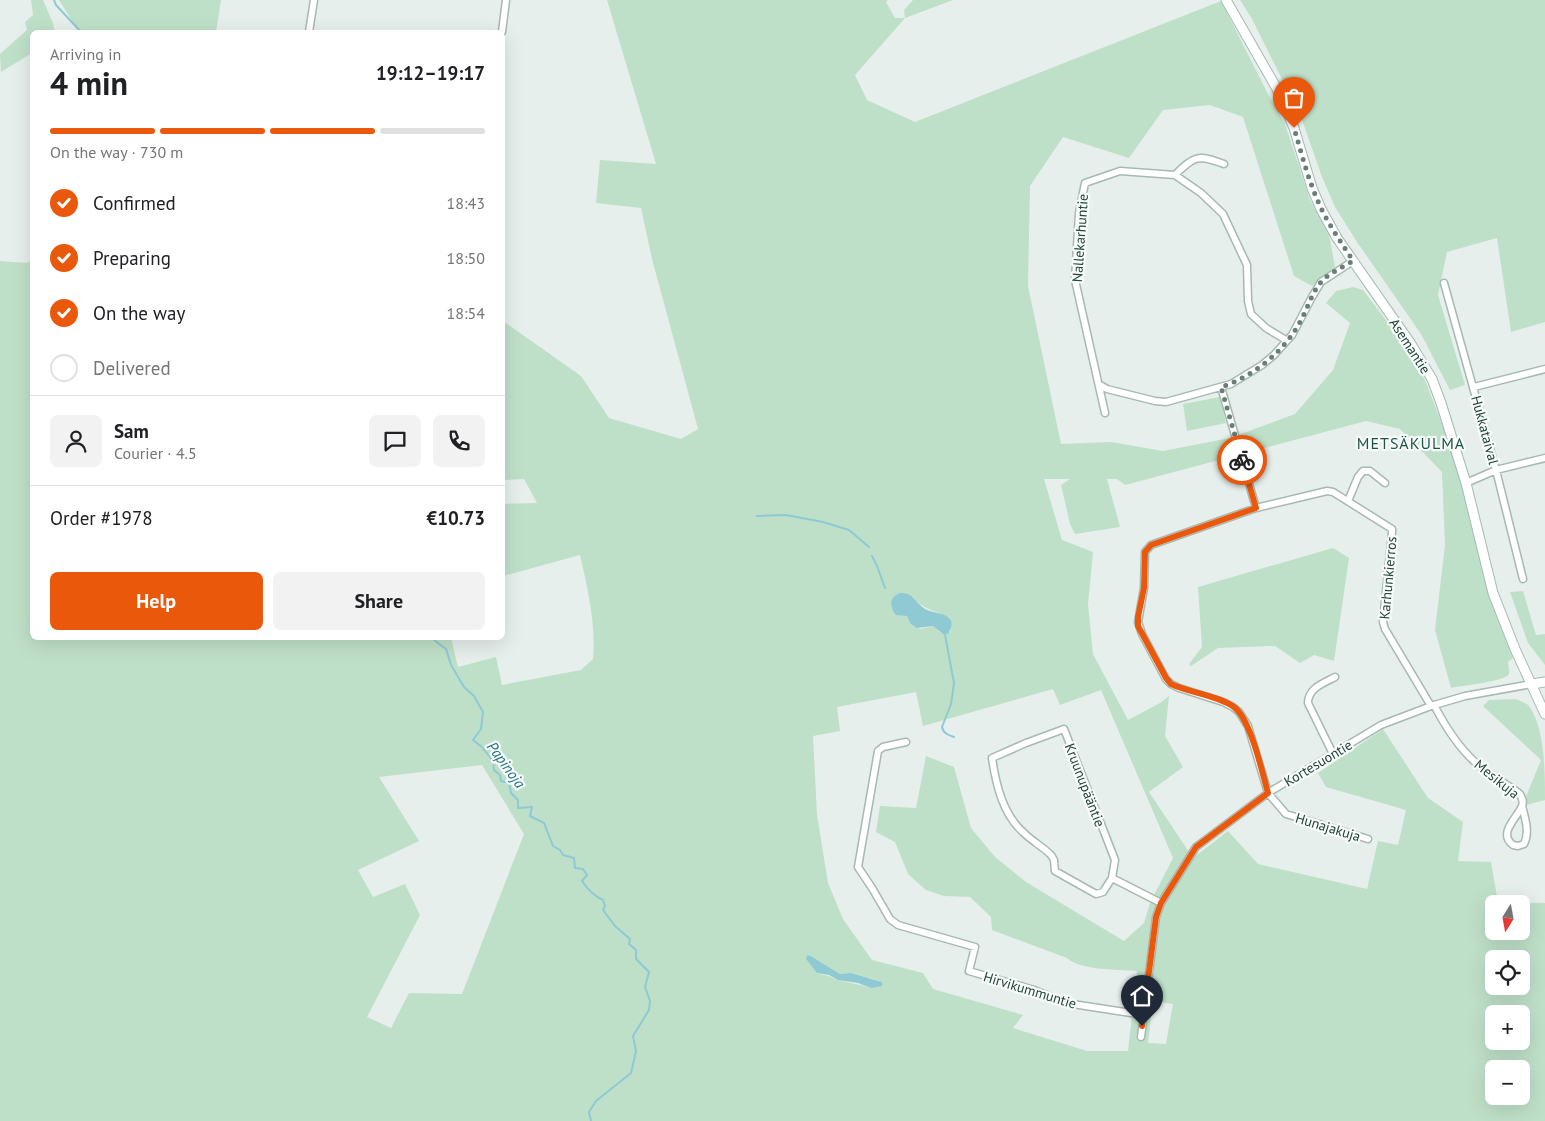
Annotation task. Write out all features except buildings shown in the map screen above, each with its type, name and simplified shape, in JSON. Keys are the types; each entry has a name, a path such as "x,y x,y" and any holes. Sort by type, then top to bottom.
{"main road":[{"name":"Asemantie","path":"1226,0 1277,90 1294,128 1312,188 1321,209 1337,238 1411,344 1432,379 1466,483 1493,593 1515,649 1545,714"},
{"path":"1532,684 1545,682"}],"street":[{"path":"309,30 314,0"},
{"path":"502,30 506,0"},
{"path":"1224,164 1210,158 1196,158 1175,175 1201,193 1223,214 1247,265 1248,301 1251,314 1266,328 1286,340"},
{"name":"Nallekarhuntie","path":"1100,385 1075,280 1080,213 1085,183 1120,171 1175,175"},
{"path":"1100,385 1108,389 1166,402 1231,384 1262,365 1292,335 1321,282 1353,261"},
{"name":"Hukkataival","path":"1444,283 1474,387 1523,579"},
{"path":"1474,387 1545,369"},
{"path":"1100,385 1105,413"},
{"path":"1221,387 1256,508"},
{"path":"1466,483 1496,470 1545,458"},
{"path":"1348,501 1358,477 1363,471 1370,470 1386,483"},
{"name":"Karhunkierros","path":"1268,793 1248,726 1239,712 1223,702 1171,684 1142,634 1138,622 1144,588 1145,552 1151,545 1256,508 1327,491 1348,501 1392,530 1383,622 1384,629 1433,705"},
{"path":"1334,754 1308,703 1308,697 1310,691 1335,677"},
{"name":"Kortesuontie","path":"1141,1037 1156,917 1161,903 1196,847 1268,793 1382,724 1433,705 1465,696 1532,684"},
{"name":"Mesikuja","path":"1433,705 1458,744 1476,763 1520,794 1523,800 1522,806 1527,826 1526,839 1524,844 1513,845 1508,838 1508,829 1522,806"},
{"name":"Kruunupääntie","path":"1064,729 1115,860 1112,878 1102,892 1096,894 1055,871 1054,860 1051,856 1022,832 1012,820 1000,793 992,758 1064,729"},
{"name":"Hirvikummuntie","path":"906,742 884,747 878,751 858,867 890,919 898,925 975,948 969,971 1034,990 1066,1003 1144,1016"},
{"name":"Hunajakuja","path":"1268,793 1286,814 1368,839"},
{"path":"1112,878 1161,903"}],"green space":[{"path":"31,0 43,0 55,30 30,30 30,54 1,72 0,54 27,30 25,22 33,15"},
{"path":"59,0 221,0 216,30 78,30"},
{"path":"607,0 888,0 886,2 895,18 905,18 855,75 867,100 915,122 1221,1 1285,124 1310,200 1329,234 1335,267 1312,286 1294,276 1243,117 1210,105 1163,110 1129,158 1063,137 1030,186 1028,286 1061,444 1111,442 1163,451 1230,438 1295,414 1333,370 1350,323 1326,303 1336,291 1353,287 1363,290 1395,332 1425,380 1459,474 1488,590 1513,658 1508,662 1509,674 1506,677 1451,688 1435,630 1445,545 1442,472 1400,429 1366,421 1125,485 1117,479 1107,479 1120,527 1075,534 1070,524 1061,485 1070,479 1044,479 1062,540 1093,552 1088,604 1093,654 1128,720 1169,696 1165,736 1183,767 1149,792 1193,858 1228,831 1258,864 1367,889 1378,841 1398,845 1406,810 1326,787 1318,773 1383,729 1428,798 1463,822 1458,861 1491,862 1497,895 1485,895 1485,940 1530,940 1530,903 1545,903 1545,1121 0,1121 0,261 27,263 30,261 30,640 451,640 458,667 496,657 502,685 581,670 593,659 594,646 591,607 580,555 505,575 505,504 537,503 524,479 505,480 505,322 581,376 609,418 681,439 698,429 652,259 641,208 596,203 600,160 656,164","holes":["913,597 926,608 950,618 950,632 941,633 933,626 920,629 909,621 908,617 892,609 891,603","1053,689 1060,705 1101,690 1173,858 1150,903 1144,923 1124,941 1026,882 995,857 971,828 954,767 926,756 916,808 880,806 876,832 895,842 908,874 926,890 944,896 970,897 991,917 992,930 1081,965 1100,969 1137,971 1128,1051 1087,1051 1013,1028 1023,1015 933,989 923,973 872,960 843,919 828,883 817,815 813,736 840,731 837,707 916,692 923,726","482,765 524,834 462,994 409,993 391,1028 367,1017 420,915 405,884 373,897 358,870 419,841 379,777","807,955 840,974 851,973 880,981 871,988 819,974 806,959","1153,1001 1173,1004 1166,1044 1148,1043"]},
{"path":"913,0 953,0 905,18 904,10"},
{"path":"1240,0 1545,0 1545,322 1511,332 1497,238 1447,252 1438,295 1465,385 1450,390 1421,334 1335,207 1322,177 1301,117 1252,19"},
{"path":"1220,397 1226,423 1187,431 1183,404"},
{"path":"1333,548 1349,558 1334,661 1314,655 1300,663 1275,646 1218,648 1191,666 1189,664 1202,647 1198,587"},
{"path":"1523,591 1536,635 1545,634 1545,665 1528,643 1510,592"},
{"path":"1516,699 1529,706 1535,717 1539,728 1544,764 1545,800 1522,806 1541,760 1483,706 1489,700"}],"water":[{"path":"900,593 908,594 925,609 949,618 951,627 948,634 943,634 933,626 917,628 910,623 907,616 896,615 891,603 894,597"},
{"path":"807,955 840,974 851,973 882,982 882,986 871,988 817,973 806,959"}],"waterway":[{"name":"Papinoja","path":"54,0 56,5 79,30"},
{"path":"757,516 786,515 823,522 849,530 869,547"},
{"path":"872,556 885,588"},
{"path":"945,635 954,683 951,704 942,727 946,734 954,737"},
{"name":"Papinoja","path":"434,640 446,649 451,665 464,687 474,696 483,712 481,729 473,740 482,747 493,761 494,770 500,775 501,781 509,783 511,793 518,800 518,808 532,807 530,816 544,823 553,846 560,850 563,855 574,858 575,868 583,869 587,875 582,881 591,892 603,900 605,906 603,910 615,926 630,939 629,944 636,950 636,959 649,972 645,987 650,1001 649,1010 633,1036 636,1051 631,1073 596,1101 589,1112 591,1121"}],"way so far":[{"path":"1242,460 1221,387 1231,384 1246,375 1274,355 1292,335 1321,282 1353,261 1337,238 1321,209 1312,188 1294,128"}],"district":[{"name":"METSÄKULMA","path":"1411,443"}],"route":[{"path":"1142,1026 1156,917 1161,903 1196,847 1268,793 1248,726 1239,712 1223,702 1171,684 1138,626 1144,588 1145,552 1151,545 1256,508 1242,460"}]}
